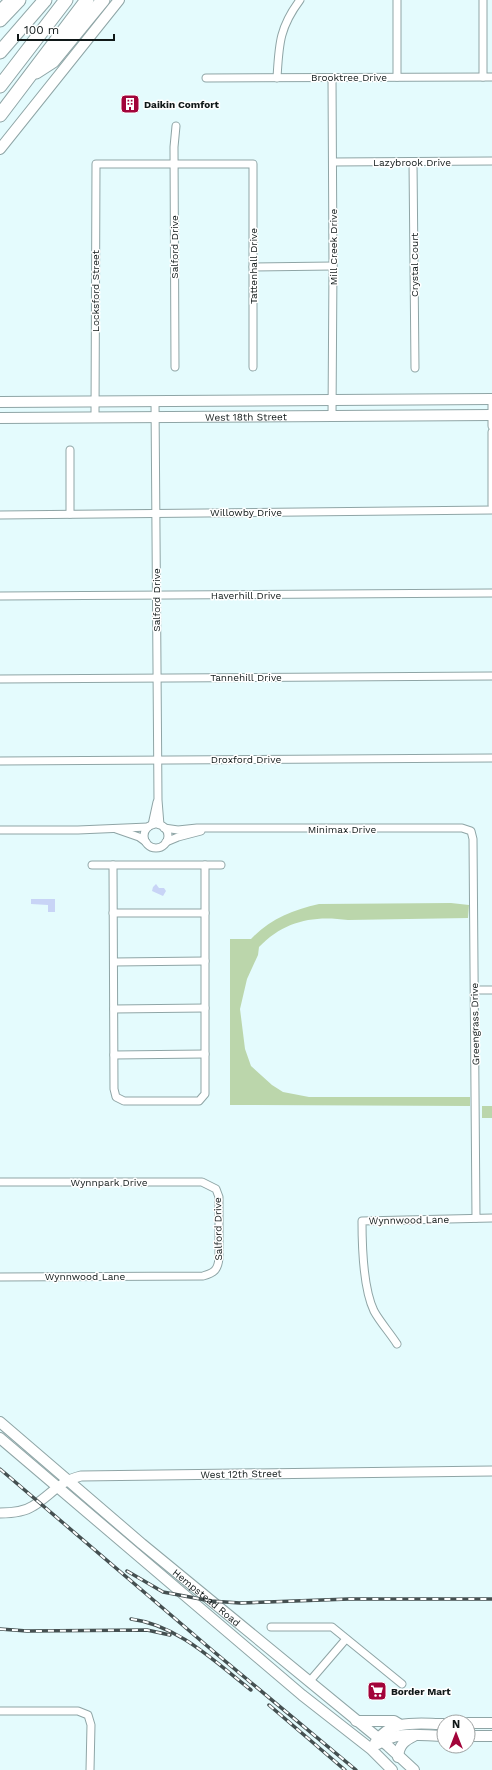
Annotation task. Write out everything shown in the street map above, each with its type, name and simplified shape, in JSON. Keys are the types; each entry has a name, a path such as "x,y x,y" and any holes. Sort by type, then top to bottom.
{"highway":[{"path":"0,20 19,0"},
{"path":"0,52 45,0"},
{"path":"0,86 66,0"},
{"path":"0,115 87,0"},
{"path":"28,78 53,61 103,0"}],"main road":[{"path":"0,10 10,0"},
{"path":"0,149 119,0"},
{"name":"West 18th Street","path":"0,402 492,399"},
{"path":"413,400 413,416"},
{"path":"243,401 244,416"},
{"name":"West 18th Street","path":"0,418 492,415"},
{"name":"Hempstead Road","path":"0,1422 214,1604 380,1740 414,1770"},
{"name":"Hempstead Road","path":"0,1438 192,1602 302,1694 371,1749 392,1770"},
{"path":"166,1580 175,1570"},
{"path":"192,1602 214,1604"},
{"path":"356,1721 394,1721 399,1724"},
{"path":"476,1723 491,1723 488,1736 476,1736"},
{"path":"371,1749 387,1730 399,1724 436,1724"},
{"path":"380,1740 401,1735 436,1736"},
{"path":"398,1757 399,1750 403,1742 414,1736"}],"street":[{"path":"277,78 279,46 282,30 288,15 300,0"},
{"path":"397,0 398,77"},
{"path":"483,0 483,77"},
{"name":"Brooktree Drive","path":"206,78 492,77"},
{"name":"Mill Creek Drive","path":"332,78 332,416"},
{"name":"Salford Drive","path":"175,367 174,165 176,126"},
{"name":"Lazybrook Drive","path":"333,162 492,161"},
{"name":"Crystal Court","path":"413,162 415,368"},
{"name":"Locksford Street","path":"95,418 96,164 174,165"},
{"name":"Tattenhall Drive","path":"174,165 253,164 253,367"},
{"path":"253,267 333,266"},
{"path":"492,399 492,426"},
{"name":"Salford Drive","path":"155,401 158,800 162,826"},
{"path":"492,432 492,505"},
{"path":"70,450 70,514"},
{"name":"Willowby Drive","path":"0,515 492,510"},
{"name":"Haverhill Drive","path":"0,596 492,593"},
{"name":"Tannehill Drive","path":"0,678 492,676"},
{"name":"Droxford Drive","path":"0,761 492,758"},
{"name":"Salford Drive","path":"150,826 158,800"},
{"path":"146,842 144,834 150,826"},
{"path":"0,830 116,829 122,827 162,826 168,834 166,842 157,848 151,846 139,837 116,829"},
{"name":"Minimax Drive","path":"162,826 178,830 197,828 462,828 471,830"},
{"name":"Minimax Drive","path":"166,842 178,837 211,829"},
{"name":"Greengrass Drive","path":"471,830 474,839 476,1218"},
{"path":"92,865 222,865"},
{"path":"113,865 115,1094 120,1100 194,1101 203,1098 205,1094 205,865"},
{"path":"113,913 205,913"},
{"path":"114,962 205,961"},
{"path":"475,990 492,990"},
{"path":"114,1009 205,1008"},
{"path":"114,1055 205,1054"},
{"name":"Wynnpark Drive","path":"0,1182 202,1182 216,1188"},
{"name":"Salford Drive","path":"216,1188 219,1203 219,1258 216,1269"},
{"name":"Wynnwood Lane","path":"397,1344 374,1312 369,1297 362,1244 362,1221 492,1218"},
{"name":"Wynnwood Lane","path":"0,1277 203,1276 215,1272 216,1269"},
{"name":"West 12th Street","path":"0,1513 18,1512 33,1506 68,1479 81,1476 492,1471"},
{"path":"271,1627 332,1627 402,1684"},
{"path":"310,1682 346,1639"},
{"path":"0,1711 78,1711 88,1715 91,1725 90,1770"}],"green space":[{"path":"451,903 469,905 468,918 348,920 323,918 300,922 279,931 259,947 258,955 247,979 240,1009 245,1049 251,1066 272,1085 283,1092 309,1097 470,1097 470,1106 230,1105 230,939 251,939 266,926 282,916 319,904"},
{"path":"482,1106 492,1106 492,1118 482,1118"}],"water":[{"path":"156,884 159,888 164,888 166,891 163,896 152,891"},
{"path":"31,899 55,899 55,912 48,912 48,905 31,904"}],"railway":[{"path":"0,1469 213,1651 356,1770"},
{"path":"127,1571 163,1592 211,1601 240,1603 349,1599 492,1599"},
{"path":"131,1619 165,1629 180,1637 210,1657 251,1690"},
{"path":"0,1629 27,1631 147,1630 170,1635"},
{"path":"269,1705 345,1770"}],"place":[{"name":"Daikin Comfort","path":"130,104"},
{"name":"Border Mart","path":"377,1691"}]}
